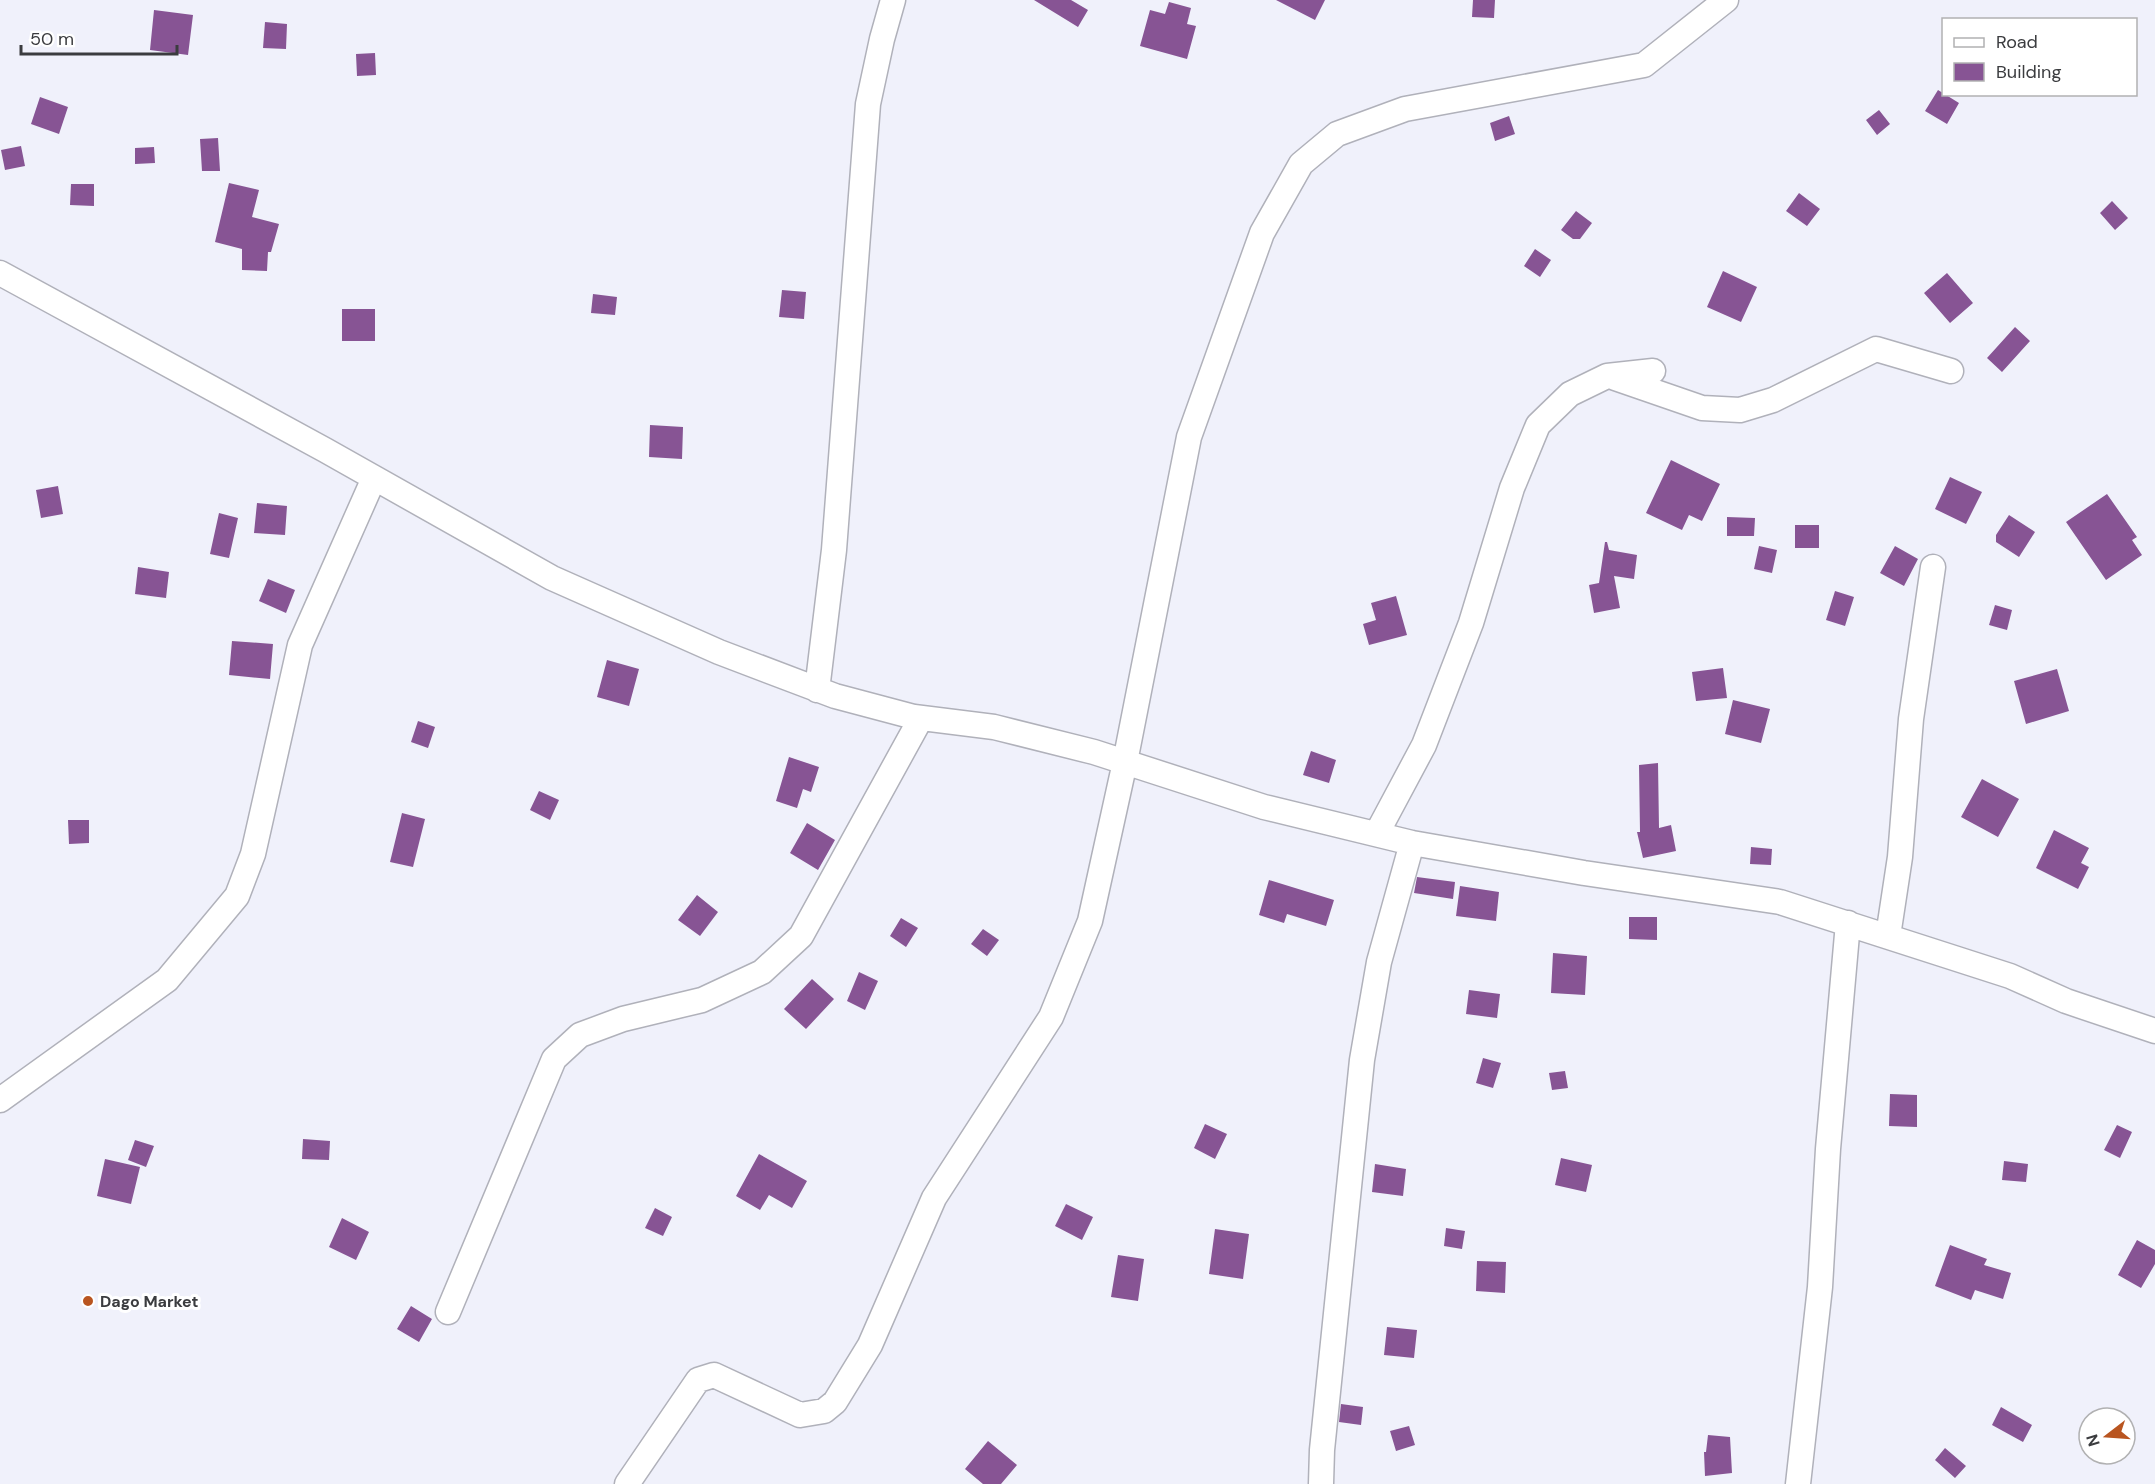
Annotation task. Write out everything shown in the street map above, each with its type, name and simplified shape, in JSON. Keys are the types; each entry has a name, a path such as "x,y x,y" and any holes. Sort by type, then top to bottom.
{"street":[{"path":"817,690 834,550 868,104 893,0"},
{"path":"627,1484 698,1380 714,1375 800,1415 824,1412 835,1402 870,1345 934,1198 1051,1017 1090,921 1125,762 1189,437 1262,233 1301,164 1337,134 1405,109 1644,65 1726,0"},
{"path":"0,273 374,478 552,579 719,652 817,690 921,718 994,727 1094,752 1264,807 1412,843 1584,873 1780,902 2010,976 2066,1001 2155,1031"},
{"path":"1607,376 1702,408 1740,410 1773,400 1876,349 1951,371"},
{"path":"1377,833 1424,745 1471,623 1512,488 1539,425 1570,394 1607,376 1653,371"},
{"path":"0,1100 167,980 237,896 253,854 300,645 374,478"},
{"path":"1888,936 1900,857 1911,719 1933,567"},
{"path":"448,1312 554,1059 580,1035 623,1019 702,1000 762,972 801,936 921,718"},
{"path":"1321,1484 1322,1450 1362,1060 1378,962 1412,843"},
{"path":"1798,1484 1820,1287 1828,1149 1848,923"}],"building":[{"path":"1034,0 1071,0 1088,10 1078,27"},
{"path":"1276,0 1325,0 1315,20"},
{"path":"1473,0 1495,0 1494,18 1472,17"},
{"path":"1169,2 1191,8 1187,24 1196,26 1187,59 1140,46 1150,10 1165,14"},
{"path":"154,10 193,15 188,55 150,50"},
{"path":"265,22 287,24 286,49 263,48"},
{"path":"375,53 376,75 357,76 356,54"},
{"path":"1938,90 1942,92 1942,96 1948,96 1959,103 1947,124 1925,111"},
{"path":"40,97 68,107 59,134 31,124"},
{"path":"1879,110 1890,124 1877,135 1866,120"},
{"path":"1509,116 1515,134 1495,141 1490,123"},
{"path":"218,138 220,171 202,171 200,139"},
{"path":"21,146 25,166 5,170 1,150"},
{"path":"154,147 155,163 135,164 135,148"},
{"path":"229,183 259,190 252,217 279,224 271,252 268,252 267,271 242,270 242,249 215,242"},
{"path":"71,184 94,184 94,206 70,205"},
{"path":"1799,193 1820,209 1807,226 1786,211"},
{"path":"2112,201 2128,218 2115,230 2100,213"},
{"path":"1576,211 1592,223 1580,239 1573,239 1561,230"},
{"path":"1535,249 1551,260 1540,277 1524,266"},
{"path":"1723,271 1757,287 1741,322 1707,307"},
{"path":"1947,273 1973,303 1950,323 1924,293"},
{"path":"782,290 806,292 804,319 779,317"},
{"path":"593,294 617,297 615,315 591,313"},
{"path":"342,309 375,309 375,341 342,341"},
{"path":"2015,327 2030,341 2002,372 1987,358"},
{"path":"650,425 683,427 682,459 649,457"},
{"path":"1671,460 1720,484 1702,521 1689,515 1682,530 1646,513"},
{"path":"1950,477 1982,492 1966,524 1935,509"},
{"path":"58,486 63,514 41,518 36,490"},
{"path":"2107,494 2137,537 2132,540 2142,555 2106,580 2066,522"},
{"path":"257,503 287,506 285,535 254,533"},
{"path":"219,513 238,518 229,558 210,554"},
{"path":"2009,515 2035,532 2019,557 1996,542 1996,535"},
{"path":"1727,517 1755,518 1754,536 1727,536"},
{"path":"1795,525 1819,525 1819,548 1795,548"},
{"path":"1605,542 1609,550 1637,555 1634,579 1614,576 1620,608 1594,613 1589,585 1599,583"},
{"path":"1759,546 1777,550 1772,573 1754,569"},
{"path":"1895,546 1918,559 1904,586 1880,573"},
{"path":"138,567 169,572 166,598 135,594"},
{"path":"268,579 295,590 286,613 259,601"},
{"path":"1835,591 1854,597 1845,626 1826,620"},
{"path":"1396,596 1407,635 1369,645 1363,624 1376,620 1371,603"},
{"path":"1995,605 2012,610 2007,630 1989,625"},
{"path":"232,641 273,644 270,679 229,675"},
{"path":"607,660 639,669 629,706 597,697"},
{"path":"1723,668 1727,698 1696,701 1692,672"},
{"path":"2057,669 2069,711 2026,724 2014,681"},
{"path":"1733,700 1770,709 1761,743 1725,734"},
{"path":"418,721 435,727 428,748 411,742"},
{"path":"1311,751 1336,760 1329,783 1303,775"},
{"path":"789,757 819,767 811,792 803,789 797,808 776,801"},
{"path":"1658,763 1659,828 1671,825 1676,851 1643,858 1637,832 1640,832 1639,765"},
{"path":"1982,779 2019,799 1998,837 1961,817"},
{"path":"539,791 559,800 550,820 530,810"},
{"path":"402,813 425,819 413,867 390,862"},
{"path":"68,820 89,820 89,843 69,844"},
{"path":"807,823 835,840 818,870 790,853"},
{"path":"2054,830 2089,848 2081,863 2089,867 2078,889 2036,868"},
{"path":"1751,847 1772,849 1771,865 1750,864"},
{"path":"1417,877 1455,882 1453,899 1414,893"},
{"path":"1269,880 1334,900 1326,926 1287,914 1284,923 1259,915"},
{"path":"1460,886 1499,892 1496,921 1456,916"},
{"path":"697,895 718,912 700,936 678,920"},
{"path":"1629,917 1657,917 1657,940 1629,939"},
{"path":"901,918 918,928 906,947 890,936"},
{"path":"983,929 999,940 987,956 971,944"},
{"path":"1553,953 1587,956 1585,995 1551,993"},
{"path":"859,972 878,981 865,1010 847,1001"},
{"path":"812,979 834,999 806,1029 784,1009"},
{"path":"1469,990 1500,994 1497,1018 1466,1014"},
{"path":"1483,1058 1501,1063 1493,1088 1476,1083"},
{"path":"1565,1071 1568,1088 1552,1090 1549,1073"},
{"path":"1890,1094 1917,1095 1917,1127 1889,1126"},
{"path":"1205,1124 1227,1134 1215,1159 1194,1148"},
{"path":"2117,1125 2132,1132 2120,1158 2104,1150"},
{"path":"303,1139 330,1141 329,1160 302,1159"},
{"path":"135,1140 154,1146 146,1167 128,1160"},
{"path":"759,1154 807,1181 792,1208 769,1195 760,1210 736,1196"},
{"path":"1561,1158 1592,1165 1586,1192 1555,1185"},
{"path":"105,1159 140,1167 131,1204 97,1196"},
{"path":"2004,1161 2028,1164 2026,1182 2002,1180"},
{"path":"1375,1164 1406,1169 1403,1196 1372,1192"},
{"path":"1066,1204 1093,1217 1082,1240 1055,1226"},
{"path":"655,1208 672,1217 663,1236 645,1228"},
{"path":"342,1218 369,1232 356,1260 329,1247"},
{"path":"1446,1228 1465,1231 1462,1249 1444,1246"},
{"path":"1215,1229 1249,1234 1243,1279 1209,1274"},
{"path":"2137,1240 2155,1250 2155,1264 2141,1288 2118,1275"},
{"path":"1950,1245 1987,1259 1984,1265 2011,1273 2003,1299 1975,1290 1971,1300 1935,1286"},
{"path":"1118,1255 1144,1259 1138,1301 1111,1297"},
{"path":"1477,1261 1506,1262 1505,1293 1476,1291"},
{"path":"411,1306 432,1319 419,1342 397,1329"},
{"path":"1387,1327 1417,1330 1414,1358 1384,1355"},
{"path":"1341,1404 1363,1407 1361,1425 1339,1422"},
{"path":"2001,1407 2032,1425 2023,1442 1992,1425"},
{"path":"1409,1426 1415,1445 1396,1451 1390,1431"},
{"path":"1708,1435 1730,1437 1732,1473 1705,1476 1704,1452 1706,1452"},
{"path":"988,1441 1017,1465 1001,1484 983,1484 965,1469"},
{"path":"1945,1448 1966,1466 1955,1478 1935,1460"}],"place":[{"name":"Dago Market","path":"88,1301"}]}
